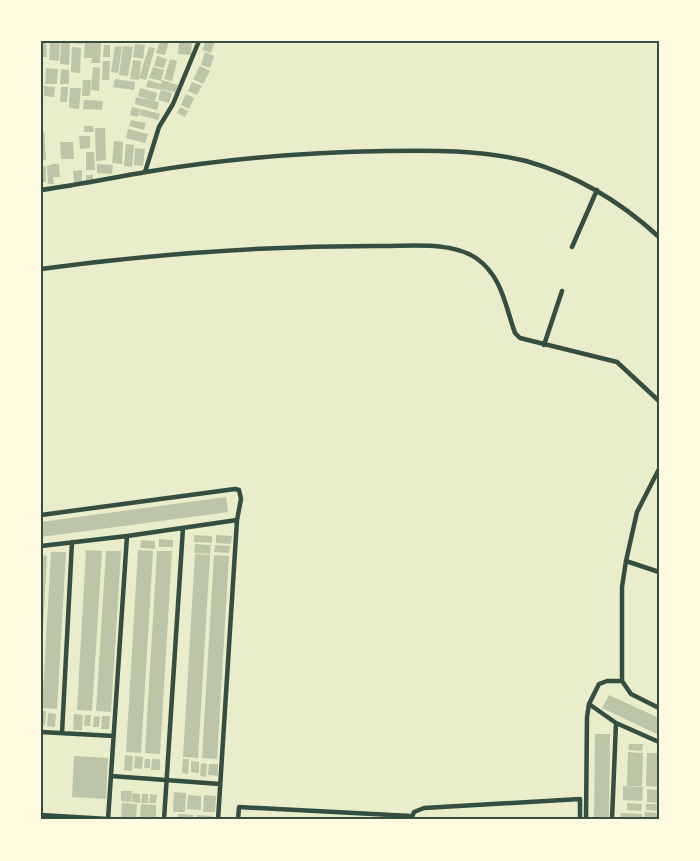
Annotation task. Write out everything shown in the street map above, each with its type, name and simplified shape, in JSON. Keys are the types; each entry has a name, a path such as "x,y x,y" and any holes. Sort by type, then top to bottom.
{"street":[{"path":"145,172 159,128 173,104 199,41"},
{"path":"41,190 145,172 238,159 302,154 429,150 468,153 525,161 597,190 634,215 659,238"},
{"path":"572,248 597,190"},
{"path":"41,269 198,251 236,249 304,246 448,248 474,257 494,274 516,336 523,340 620,363 659,401"},
{"path":"544,345 562,290"},
{"path":"659,469 637,512 622,587 622,681 631,694 659,708"},
{"path":"41,515 239,490 241,496 237,520 218,820"},
{"path":"41,546 237,520"},
{"path":"164,820 183,528"},
{"path":"41,815 55,818 108,819 127,536"},
{"path":"62,733 72,542"},
{"path":"626,561 659,572"},
{"path":"586,820 589,704 599,684 611,680 622,681"},
{"path":"589,704 616,722 659,742"},
{"path":"612,820 616,722"},
{"path":"41,732 114,736"},
{"path":"111,776 220,784"},
{"path":"238,820 239,807 412,819 414,812 424,808 580,799 580,820"}],"building":[{"path":"41,41 46,41 47,57 41,57"},
{"path":"50,41 60,41 59,61 49,60"},
{"path":"72,41 83,41 83,44 72,43"},
{"path":"85,41 101,41 100,63 91,63 92,58 84,58"},
{"path":"160,41 169,41 165,55 156,53"},
{"path":"179,41 192,41 191,55 178,54"},
{"path":"206,41 215,41 211,53 202,50"},
{"path":"61,42 70,42 69,65 60,64"},
{"path":"135,44 145,45 143,59 133,57"},
{"path":"104,45 110,45 110,57 103,57"},
{"path":"115,46 122,47 118,73 111,72"},
{"path":"123,46 133,47 128,76 119,75"},
{"path":"72,47 81,48 80,73 71,72"},
{"path":"149,47 155,48 146,80 139,78"},
{"path":"205,52 214,56 210,68 201,65"},
{"path":"157,56 167,59 164,68 154,66"},
{"path":"170,59 177,61 172,81 164,79"},
{"path":"133,60 141,61 139,80 130,79"},
{"path":"103,61 110,61 109,80 102,80"},
{"path":"200,66 210,71 203,84 193,79"},
{"path":"93,67 100,68 99,91 91,90"},
{"path":"153,67 164,70 161,81 149,78"},
{"path":"46,68 58,69 57,84 45,84"},
{"path":"61,69 69,70 69,84 60,84"},
{"path":"115,79 135,82 134,90 113,87"},
{"path":"83,80 91,80 90,96 82,96"},
{"path":"148,80 161,84 162,80 178,85 176,92 146,87"},
{"path":"192,82 202,86 197,95 188,91"},
{"path":"44,86 55,87 54,97 44,96"},
{"path":"61,87 68,87 67,102 60,102"},
{"path":"70,88 81,88 79,109 69,108"},
{"path":"140,88 157,93 155,101 138,96"},
{"path":"161,90 172,93 169,103 158,100"},
{"path":"186,94 194,98 189,109 181,105"},
{"path":"136,97 159,102 157,110 135,104"},
{"path":"84,100 103,101 102,110 83,109"},
{"path":"132,107 140,109 138,117 130,115"},
{"path":"180,107 188,111 185,117 177,113"},
{"path":"141,109 160,114 158,120 139,115"},
{"path":"131,120 146,123 144,130 129,126"},
{"path":"84,126 93,126 94,132 84,132"},
{"path":"95,128 105,128 106,160 96,161"},
{"path":"128,129 148,134 145,143 126,138"},
{"path":"41,131 44,131 46,160 41,160"},
{"path":"79,136 90,136 90,148 80,149"},
{"path":"114,141 123,142 122,164 112,163"},
{"path":"60,142 73,142 74,159 61,159"},
{"path":"126,144 134,145 132,167 124,166"},
{"path":"135,148 145,149 143,166 134,165"},
{"path":"86,152 94,152 95,170 86,170"},
{"path":"59,164 60,177 53,177 54,184 48,184 47,166"},
{"path":"97,164 113,165 112,174 97,173"},
{"path":"46,166 46,182 41,182 41,167"},
{"path":"82,170 82,181 74,182 73,171"},
{"path":"86,175 93,175 93,180 86,181"},
{"path":"226,497 228,512 41,537 41,522"},
{"path":"194,535 212,536 212,543 194,542"},
{"path":"216,535 232,536 231,544 216,543"},
{"path":"159,539 173,540 173,547 159,547"},
{"path":"141,540 155,541 155,549 140,548"},
{"path":"195,544 211,545 210,554 194,553"},
{"path":"215,545 230,546 229,553 214,552"},
{"path":"86,550 102,551 92,711 77,710"},
{"path":"138,550 153,551 141,753 126,752"},
{"path":"106,551 121,551 111,712 96,711"},
{"path":"157,551 172,551 160,754 145,753"},
{"path":"51,552 66,552 57,709 42,708"},
{"path":"195,554 210,555 198,758 183,757"},
{"path":"41,555 47,556 43,629 41,629"},
{"path":"214,555 229,556 217,759 202,758"},
{"path":"609,695 659,718 659,735 602,708"},
{"path":"41,711 46,711 45,725 41,725"},
{"path":"48,713 56,714 55,727 47,726"},
{"path":"74,714 83,715 82,730 73,730"},
{"path":"85,715 91,715 90,726 84,726"},
{"path":"94,716 100,717 99,727 93,727"},
{"path":"102,716 110,716 109,729 101,729"},
{"path":"595,734 610,734 609,820 594,820"},
{"path":"629,744 643,744 642,751 628,750"},
{"path":"628,752 643,753 642,786 627,786"},
{"path":"647,753 659,753 659,787 646,786"},
{"path":"125,755 133,756 132,771 124,770"},
{"path":"74,756 108,758 106,799 72,797"},
{"path":"135,756 143,757 142,769 134,768"},
{"path":"145,759 150,759 150,768 144,768"},
{"path":"152,759 160,759 160,770 151,770"},
{"path":"183,759 189,759 188,774 182,773"},
{"path":"191,761 199,762 199,773 191,772"},
{"path":"201,763 207,764 206,777 200,776"},
{"path":"209,764 218,764 218,776 208,775"},
{"path":"623,786 643,787 642,801 623,800"},
{"path":"647,789 659,790 659,803 647,802"},
{"path":"121,791 132,791 131,802 121,801"},
{"path":"174,792 186,793 185,812 173,812"},
{"path":"132,793 140,794 140,803 132,802"},
{"path":"142,794 148,794 148,803 141,803"},
{"path":"150,794 157,795 156,803 149,803"},
{"path":"188,795 201,796 201,810 187,809"},
{"path":"204,795 216,796 215,812 203,812"},
{"path":"122,803 137,804 136,820 121,820"},
{"path":"627,803 642,804 641,811 627,810"},
{"path":"141,804 156,805 156,820 140,820"},
{"path":"646,804 659,804 659,811 646,810"},
{"path":"645,812 659,813 659,820 644,819"},
{"path":"621,813 642,814 642,820 620,820"},
{"path":"178,814 193,815 193,820 178,820"},
{"path":"197,815 212,816 212,820 197,820"}]}
